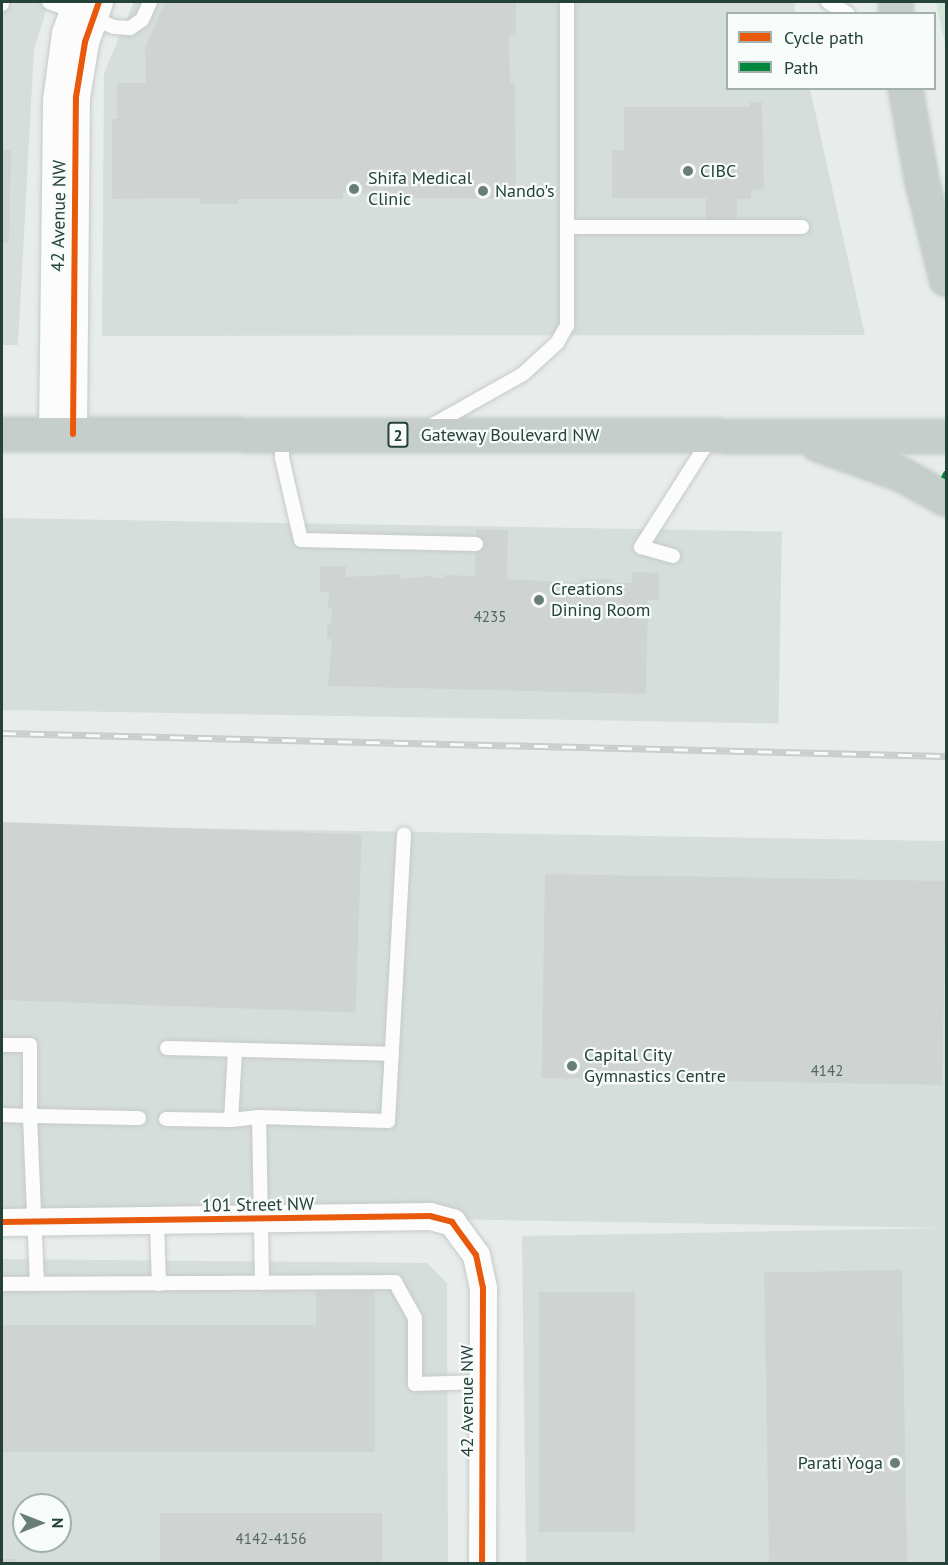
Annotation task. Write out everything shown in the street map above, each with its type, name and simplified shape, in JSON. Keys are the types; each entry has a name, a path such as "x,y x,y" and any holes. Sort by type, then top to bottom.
{"highway":[{"path":"904,94 946,279"},
{"name":"Gateway Boulevard NW","path":"2,434 946,436"},
{"path":"795,436 903,475 946,499"}],"street":[{"name":"42 Avenue NW","path":"63,434 56,100 64,41 78,7"},
{"name":"101 Street NW","path":"2,1222 263,1221 441,1216 469,1241"},
{"name":"42 Avenue NW","path":"469,1241 480,1267 483,1288 482,1563"}],"lane":[{"path":"78,7 130,28 142,20 150,2"},
{"path":"414,435 534,366 564,332 570,304 567,2"},
{"path":"828,2 845,12"},
{"path":"569,227 802,227"},
{"path":"673,556 641,547 712,435"},
{"path":"282,436 282,458 301,540 476,544"},
{"path":"166,1119 231,1120 259,1117 388,1121 404,834"},
{"path":"2,1045 30,1045 30,1116 37,1284"},
{"path":"167,1048 392,1054"},
{"path":"231,1120 235,1051"},
{"path":"2,1115 139,1118"},
{"path":"259,1117 263,1221 262,1283"},
{"path":"157,1222 159,1284"},
{"path":"2,1284 395,1282 415,1318 415,1384 482,1382"}],"shaded area":[{"path":"2,2 49,2 34,49 18,345 2,345"},
{"path":"134,2 795,2 795,12 726,12 726,90 810,90 865,335 102,336 104,73"},
{"path":"2,518 782,532 779,724 2,710"},
{"path":"2,825 946,841 946,1563 526,1563 522,1236 943,1228 2,1211"},
{"path":"2,1259 427,1263 447,1283 448,1563 2,1564"}],"green space":[{"path":"936,2 946,2 946,49"}],"building":[{"path":"165,2 516,2 516,35 509,36 510,83 515,84 516,199 400,198 400,193 343,193 343,199 238,199 238,204 200,204 201,198 112,199 112,119 117,119 117,83 146,83 145,48"},
{"name":"CIBC","path":"750,102 762,102 764,189 751,190 751,199 737,199 737,226 706,227 706,198 612,198 612,150 624,150 624,107 750,107"},
{"path":"2,150 11,150 9,243 2,243"},
{"path":"476,529 508,530 507,579 580,583 580,579 612,579 612,583 632,583 632,572 659,573 659,600 648,600 646,694 328,686 332,639 327,639 327,625 331,625 332,608 328,608 329,592 320,592 320,566 346,566 346,577 400,574 400,579 429,576 444,579 444,575 475,576"},
{"path":"2,822 362,835 356,1012 2,1000"},
{"path":"545,874 946,881 942,1085 541,1078"},
{"path":"902,1270 907,1564 769,1564 764,1272"},
{"path":"316,1291 375,1291 375,1452 2,1452 2,1325 316,1325"},
{"path":"539,1292 635,1292 635,1532 539,1532"},
{"path":"160,1513 382,1513 382,1564 160,1564"},
{"path":"2,1559 17,1559 17,1564 2,1564"}],"railway":[{"path":"2,733 946,756"}],"marked path":[{"path":"943,478 946,472"}],"cycle path":[{"path":"73,434 76,97 85,42 99,2"},
{"path":"2,1222 430,1216 452,1222 476,1255 483,1288 482,1564"}],"place":[{"name":"CIBC","path":"688,171"},
{"name":"Shifa Medical Clinic","path":"354,189"},
{"name":"Nando's","path":"483,191"},
{"name":"Creations Dining Room","path":"539,600"},
{"name":"Capital City Gymnastics Centre","path":"572,1066"},
{"name":"Parati Yoga","path":"895,1463"}]}
